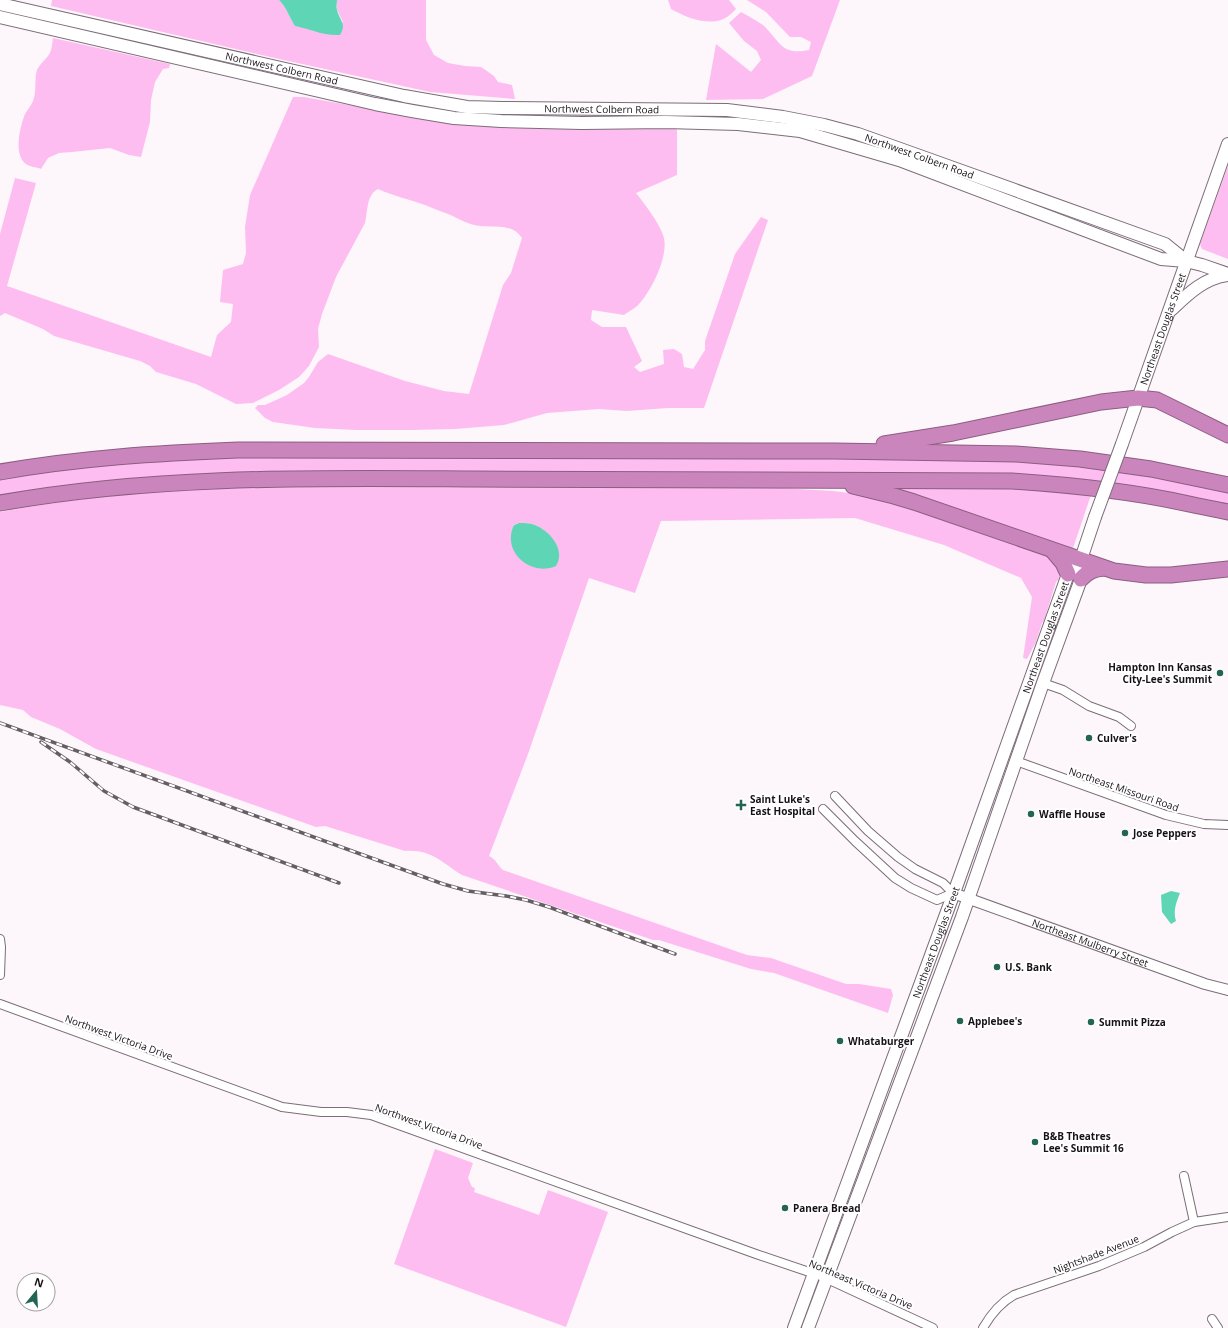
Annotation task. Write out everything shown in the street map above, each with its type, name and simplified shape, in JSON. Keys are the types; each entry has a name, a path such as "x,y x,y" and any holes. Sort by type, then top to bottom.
{"highway":[{"path":"834,451 895,443 1101,402 1138,398 1157,400 1228,435"},
{"path":"0,472 107,458 162,453 238,450 834,451 1016,454 1052,457 1151,469 1228,485"},
{"path":"0,503 95,489 168,482 298,478 1012,481 1069,485 1124,492 1228,512"},
{"path":"798,480 855,487 894,496 1114,571 1139,574 1170,575 1228,568"},
{"path":"1051,549 1075,577 1096,568 1104,568"}],"main road":[{"name":"Northwest Colbern Road","path":"0,4 404,96 467,107 727,110 783,117 1161,259 1186,261 1228,274"},
{"name":"Northwest Colbern Road","path":"0,17 383,105 454,118 567,123 666,122 738,124 800,131 822,131"},
{"name":"Northeast Douglas Street","path":"808,1328 968,899 1044,683 1081,559 1228,144"},
{"path":"1169,312 1200,285 1218,276 1228,274"},
{"name":"Northeast Douglas Street","path":"794,1328 953,894 1075,577"}],"street":[{"path":"1044,683 1068,693 1089,706 1119,717 1131,726"},
{"name":"Northeast Missouri Road","path":"1016,761 1166,815 1204,824 1228,826"},
{"path":"824,809 855,842 895,878 911,888 937,900 953,894 943,883 915,869 898,857 868,831 836,796"},
{"name":"Northeast Mulberry Street","path":"953,894 1205,984 1228,990"},
{"path":"0,939 0,975"},
{"name":"Northwest Victoria Drive","path":"0,1004 282,1107 321,1112 347,1112 371,1115 756,1254"},
{"path":"1184,1176 1194,1222"},
{"name":"Nightshade Avenue","path":"983,1328 994,1311 1005,1300 1099,1266 1144,1247 1194,1222 1228,1217"},
{"name":"Northeast Victoria Drive","path":"756,1254 826,1278 933,1328"},
{"path":"1212,1319 1218,1328"}],"shaded area":[{"path":"52,0 279,0 295,26 305,27 313,31 343,22 337,10 337,0 426,0 426,40 434,55 448,63 481,67 494,76 498,82 512,85 515,99 430,92 270,57 51,6"},
{"path":"279,0 337,0 338,14 343,25 340,35 322,33 295,26"},
{"path":"668,0 729,0 736,9 721,20 708,22 682,15 671,9"},
{"path":"747,0 840,0 812,76 763,99 706,100 716,44 751,72 761,60 757,51 744,41 729,23 741,12 763,25 782,46 787,49 792,51 809,50 811,42 801,37 790,37 766,12"},
{"path":"53,38 170,64 169,68 163,69 155,82 151,100 150,122 141,157 129,155 110,148 59,153 48,158 41,169 28,165 22,160 19,147 21,126 25,114 34,97 37,70 49,54 52,47"},
{"path":"293,97 304,97 427,119 675,127 677,130 677,175 636,193 648,208 664,238 664,254 658,273 644,298 634,308 624,315 592,310 591,320 602,327 626,327 642,361 634,367 640,372 664,364 663,350 674,349 682,354 684,367 693,369 705,350 705,341 735,254 761,217 768,220 704,408 668,408 627,411 599,409 547,413 504,425 455,429 412,430 315,428 273,422 265,418 255,408 258,405 265,405 287,395 304,383 318,362 328,354 405,381 444,391 469,394 503,285 511,273 522,238 518,233 508,228 471,224 425,205 378,189 369,199 365,223 336,277 318,329 319,347 309,366 299,377 279,390 253,403 236,404 196,384 156,372 150,366 140,361 54,336 43,329 5,313 0,316 0,234 15,178 36,183 7,286 211,357 217,335 231,322 233,304 220,302 223,270 243,264 246,253 245,227 250,195"},
{"path":"1228,166 1228,259 1202,249 1200,244"},
{"path":"252,456 959,457 1101,467 1228,491 1228,509 1153,492 725,473 247,472 123,480 0,496 0,479 63,470 126,464"},
{"path":"939,485 1040,490 1091,495 1073,548 1067,548 876,487"},
{"path":"230,488 779,488 833,491 865,495 891,501 1044,554 1050,558 1057,568 1059,579 1056,582 1036,642 1027,659 1023,658 1032,597 1021,578 944,545 855,518 661,521 635,593 589,578 528,754 489,856 494,859 503,870 747,955 771,958 846,984 859,984 891,989 893,995 888,1013 774,973 751,969 659,940 653,940 462,875 429,854 405,851 325,826 316,827 96,749 60,729 31,717 23,710 0,705 0,512 86,499 172,491","holes":["519,523 529,523 545,531 556,545 558,551 558,562 513,525"]},
{"path":"519,523 529,523 535,525 551,536 558,548 559,554 559,560 556,566 546,569 537,568 528,565 521,560 515,553 511,535 514,525"},
{"path":"1171,891 1180,893 1175,907 1176,921 1171,924 1162,912 1161,895"},
{"path":"435,1149 473,1163 468,1178 472,1187 475,1188 474,1192 539,1215 548,1190 608,1212 566,1327 394,1264"}],"railway":[{"path":"0,723 443,884 468,891 526,900 549,907 675,954"},
{"path":"41,742 70,762 104,791 133,807 339,883"}],"place":[{"name":"Hampton Inn Kansas City-Lee's Summit","path":"1220,673"},
{"name":"Culver's","path":"1089,738"},
{"name":"Saint Luke's East Hospital","path":"741,805"},
{"name":"Waffle House","path":"1031,814"},
{"name":"Jose Peppers","path":"1125,833"},
{"name":"U.S. Bank","path":"997,967"},
{"name":"Applebee's","path":"960,1021"},
{"name":"Summit Pizza","path":"1091,1022"},
{"name":"Whataburger","path":"840,1041"},
{"name":"B&B Theatres Lee's Summit 16","path":"1035,1142"},
{"name":"Panera Bread","path":"785,1208"}]}
